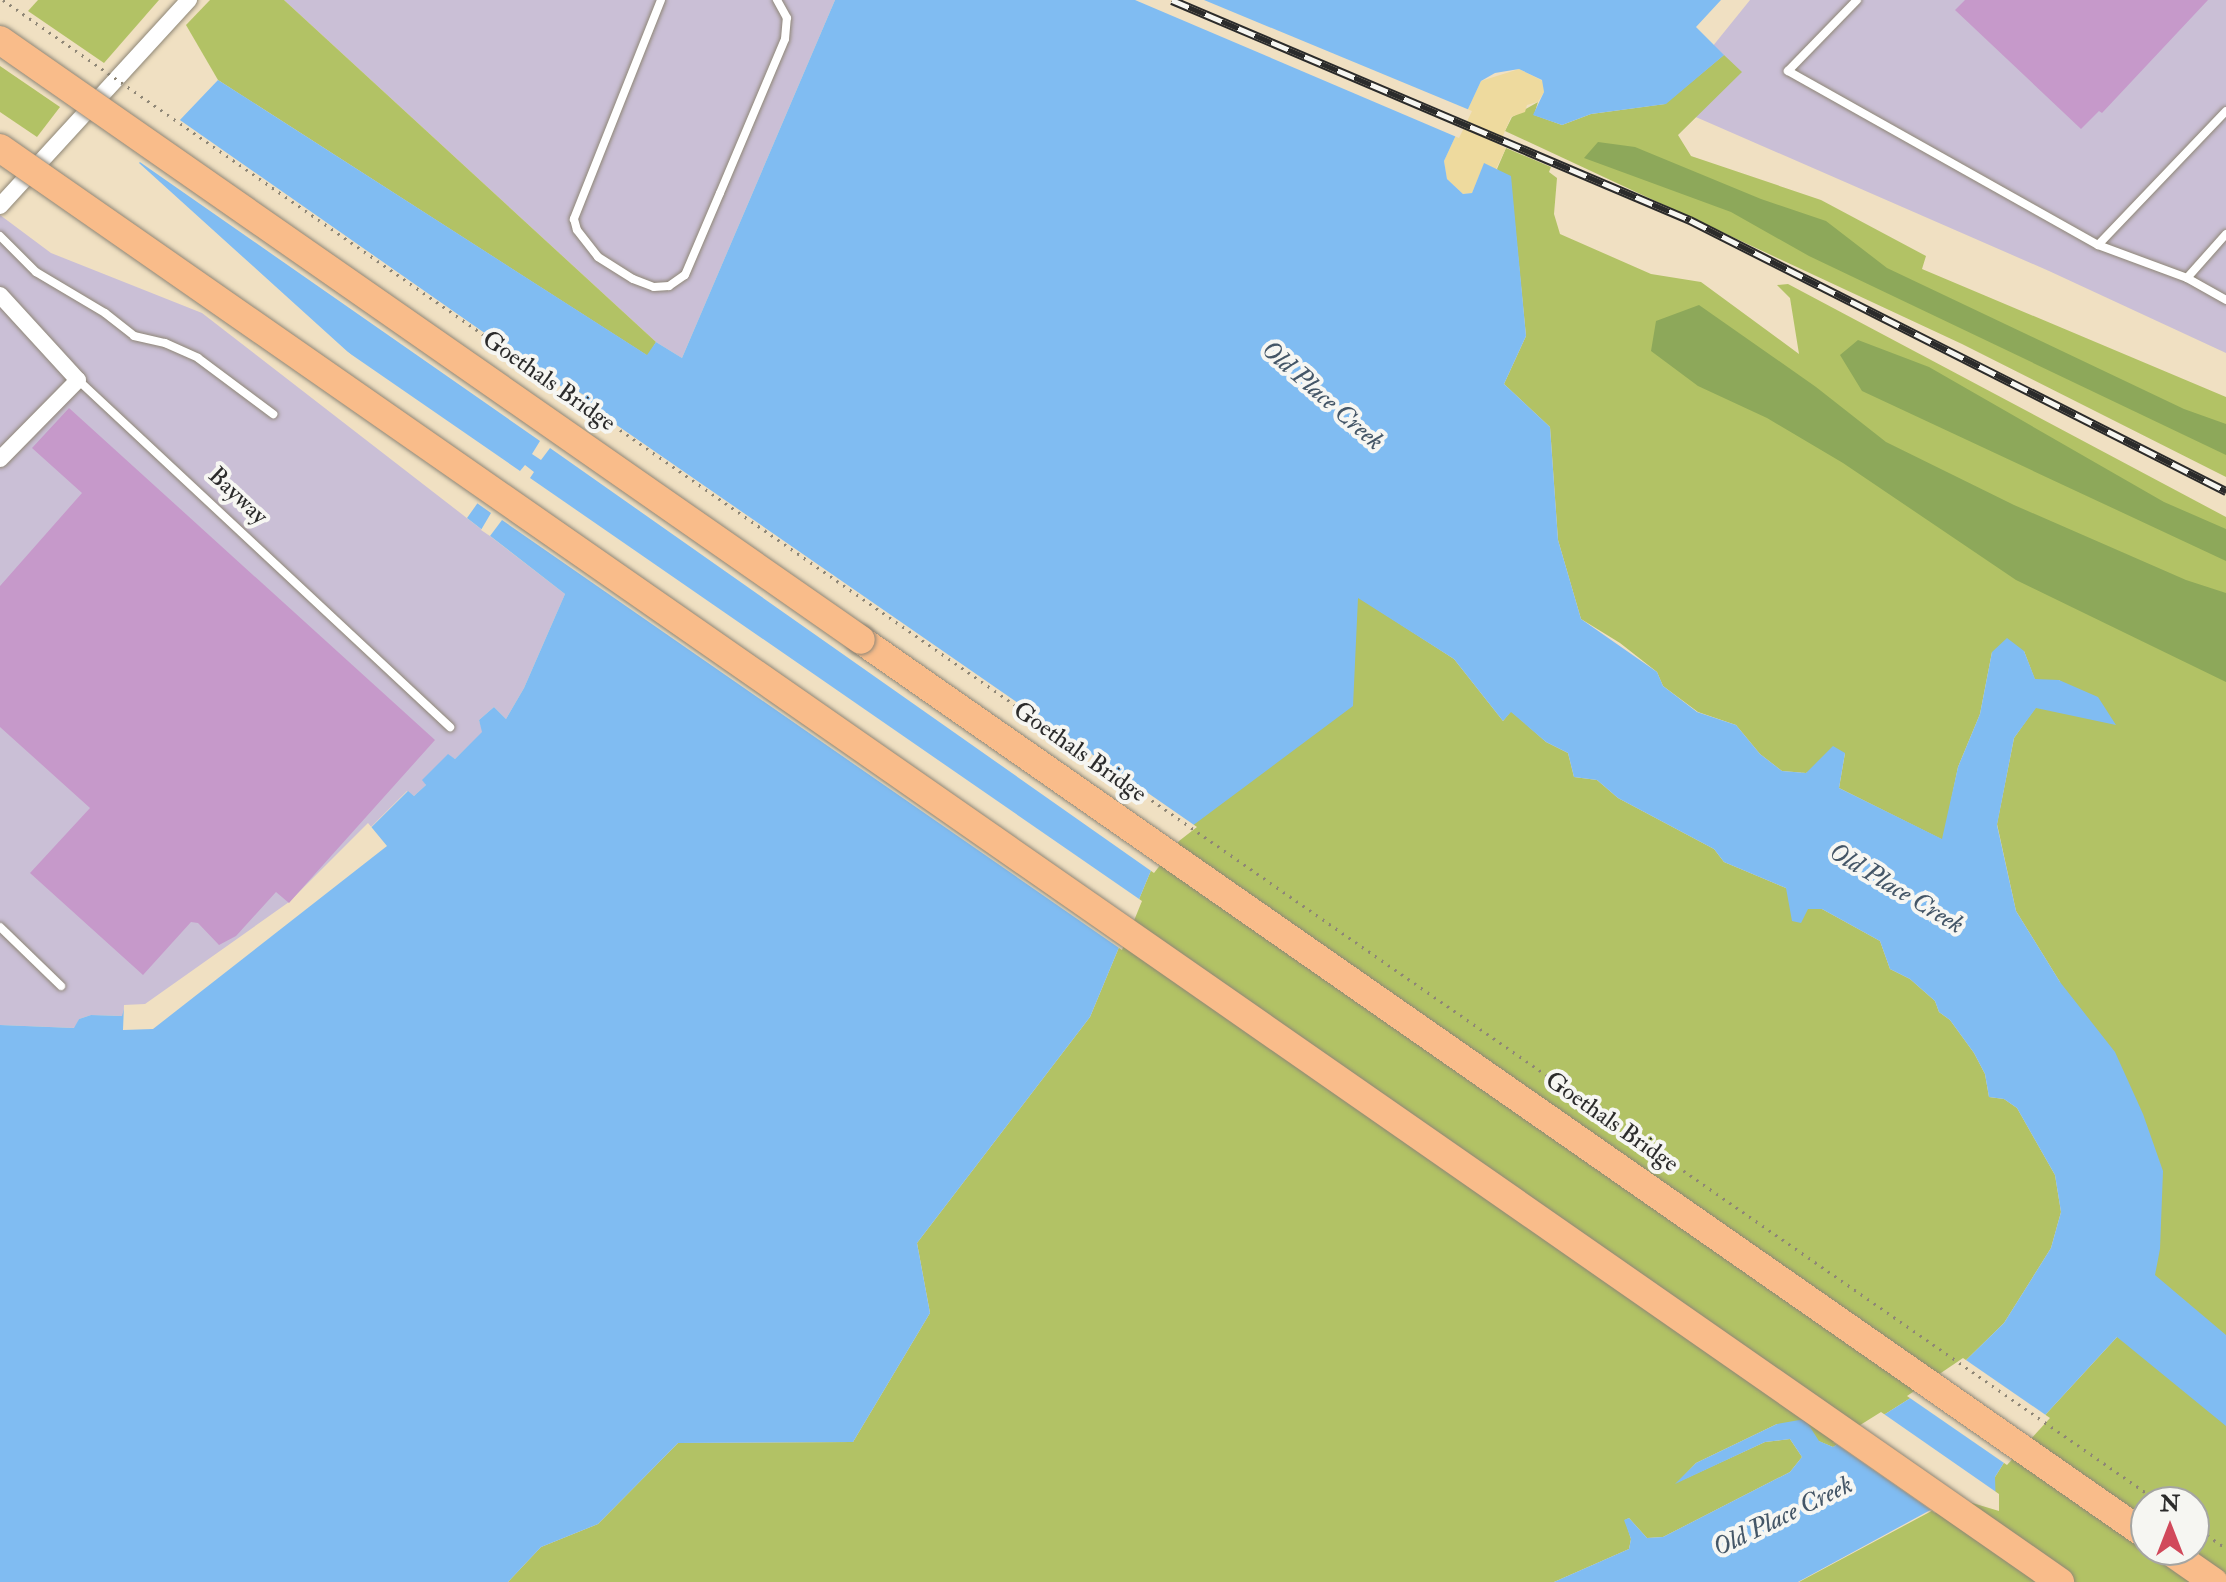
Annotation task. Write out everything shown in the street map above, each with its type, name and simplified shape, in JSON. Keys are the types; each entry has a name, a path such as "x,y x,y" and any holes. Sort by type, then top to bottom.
{"highway":[{"name":"Goethals Bridge","path":"0,40 2130,1524"},
{"path":"0,148 2060,1582"},
{"path":"2191,1566 2214,1582"}],"street":[{"path":"0,206 189,0"},
{"name":"Bayway","path":"0,295 78,380"},
{"path":"0,459 78,380"}],"lane":[{"path":"661,0 574,219 577,230 598,257 617,271 654,287 669,286 685,275 785,39 787,18 777,0"},
{"path":"1857,0 1788,71 2098,245 2187,278 2226,300"},
{"path":"2098,245 2226,111"},
{"path":"2187,278 2226,234"},
{"path":"0,236 36,272 105,313 134,336 165,343 198,358 273,414"},
{"name":"Bayway","path":"78,380 450,727"},
{"path":"0,927 61,986"}],"path":[{"name":"Goethals Bridge","path":"3,0 2136,1486"}],"shaded area":[{"path":"284,0 835,0 682,358 656,342"},
{"path":"1750,0 2226,0 2226,353 2049,271 1666,104"},
{"path":"0,215 51,253 202,313 565,594 524,688 506,719 494,707 479,720 483,732 455,759 448,755 423,780 426,785 414,796 407,791 299,899 146,1007 123,1016 91,1015 79,1019 75,1028 0,1025"}],"green space":[{"path":"38,0 159,0 104,63 28,11"},
{"path":"210,0 284,0 656,342 648,356 218,80 186,25"},
{"path":"1724,55 1742,72 1678,135 1691,156 1821,200 1926,256 1922,269 2226,397 2226,477 1962,344 1505,131 1512,117 1538,102 1534,115 1562,125 1591,114 1665,104"},
{"path":"0,66 60,107 37,137 0,112"},
{"path":"1598,142 1635,147 1761,199 1826,221 1887,268 2184,409 2226,424 2226,455 1809,256 1731,212 1584,158"},
{"path":"1506,148 1551,167 1549,172 1557,178 1554,214 1560,234 1651,274 1701,282 1799,354 1790,298 1777,285 1788,284 2226,517 2226,1582 1799,1582 1995,1477 2010,1453 2117,1337 2060,982 2016,911 1997,824 2014,738 2036,707 2115,724 2059,680 2035,680 2024,651 1992,652 1980,714 1958,767 1943,840 1839,788 1845,753 1806,773 1782,771 1760,754 1736,725 1698,712 1663,686 1657,672 1620,643 1581,619 1558,540 1550,427 1504,384 1526,336 1513,205 1497,169"},
{"path":"1699,305 1816,387 1886,442 2014,505 2186,580 2226,593 2226,682 2016,580 1843,463 1767,418 1698,386 1651,351 1656,321"},
{"path":"1858,340 1929,367 2164,502 2226,529 2226,561 1862,391 1840,355"},
{"path":"1358,597 1454,659 1503,721 1511,711 1546,742 1568,753 1574,777 1597,780 1618,798 1714,849 1724,862 1786,888 1808,909 1822,909 1880,941 1890,969 1910,979 1935,1001 1939,1012 1950,1020 1974,1053 1985,1074 1989,1097 2004,1099 2017,1108 2055,1175 2061,1212 2051,1248 2004,1323 1958,1368 1833,1447 1777,1424 1696,1463 1678,1482 1765,1442 1790,1439 1802,1457 1790,1472 1663,1537 1647,1538 1629,1518 1625,1520 1631,1539 1629,1549 1554,1582 508,1582 541,1547 598,1524 678,1443 853,1442 930,1313 917,1243 1090,1017 1152,868"}],"sand":[{"path":"1519,69 1543,81 1544,92 1538,102 1527,105 1525,112 1511,117 1499,145 1506,148 1496,169 1484,164 1472,193 1463,194 1447,179 1444,161 1481,81"}],"water":[{"name":"Old Place Creek","path":"835,0 1721,0 1696,27 1724,55 1666,104 1591,114 1562,125 1533,115 1544,92 1542,80 1519,69 1495,73 1481,81 1444,161 1447,179 1463,194 1472,193 1484,163 1511,176 1526,336 1504,384 1550,427 1558,540 1581,619 1657,672 1663,686 1697,712 1736,725 1760,754 1782,771 1806,773 1833,746 1845,753 1839,788 1942,839 1958,767 1980,714 1992,652 2007,638 2024,651 2035,679 2059,680 2098,697 2116,725 2036,708 2014,738 1997,825 2016,911 2060,982 2115,1052 2143,1114 2163,1171 2160,1249 2155,1275 2226,1335 2226,1426 2117,1337 2010,1453 1995,1477 1996,1509 1958,1495 1798,1582 1554,1582 1629,1549 1631,1539 1624,1520 1629,1518 1647,1538 1663,1537 1790,1472 1802,1457 1790,1439 1765,1442 1675,1484 1696,1463 1777,1424 1805,1419 1819,1441 1833,1447 1958,1368 2004,1323 2051,1248 2061,1212 2055,1175 2017,1108 2004,1099 1989,1097 1985,1074 1974,1053 1950,1020 1939,1012 1935,1001 1910,979 1890,969 1880,941 1822,909 1808,909 1801,923 1792,921 1786,888 1724,862 1714,849 1618,798 1597,780 1574,777 1568,753 1546,742 1511,712 1503,721 1454,659 1358,598 1353,706 1176,838 1152,868 1090,1017 917,1243 930,1313 853,1442 678,1443 598,1524 541,1547 508,1582 0,1582 0,1025 74,1028 79,1019 91,1015 122,1016 124,1009 146,1007 299,899 408,791 414,796 426,785 422,780 448,754 455,759 482,732 479,720 494,707 506,719 524,688 565,594 467,518 484,494 465,458 139,163 218,80 647,355 656,342 682,358"}],"pier":[{"path":"1135,0 1204,0 1472,111 1459,138"},
{"path":"177,118 572,394 576,390 585,396 582,401 1197,827 1179,841 1154,873 550,448 541,460 532,454 540,441 137,160"},
{"path":"323,335 520,471 525,465 534,472 530,478 1142,901 1122,950 502,520 490,536 481,530 491,513 474,501 478,495 460,459"},
{"path":"368,823 387,846 153,1029 123,1030 124,1005 145,1004 289,902"},
{"path":"1963,1358 2050,1418 2007,1465 1907,1396"},
{"path":"1881,1412 1999,1494 1999,1511 1959,1499 1935,1513 1833,1442"}],"building":[{"path":"1965,0 2208,0 2102,113 2099,111 2081,129 1955,10"},
{"path":"69,408 435,740 289,903 276,892 236,936 219,945 198,923 191,922 143,975 30,873 90,808 0,727 0,586 82,493 32,448"}],"railway":[{"path":"1172,0 1690,220 2226,491"}]}
